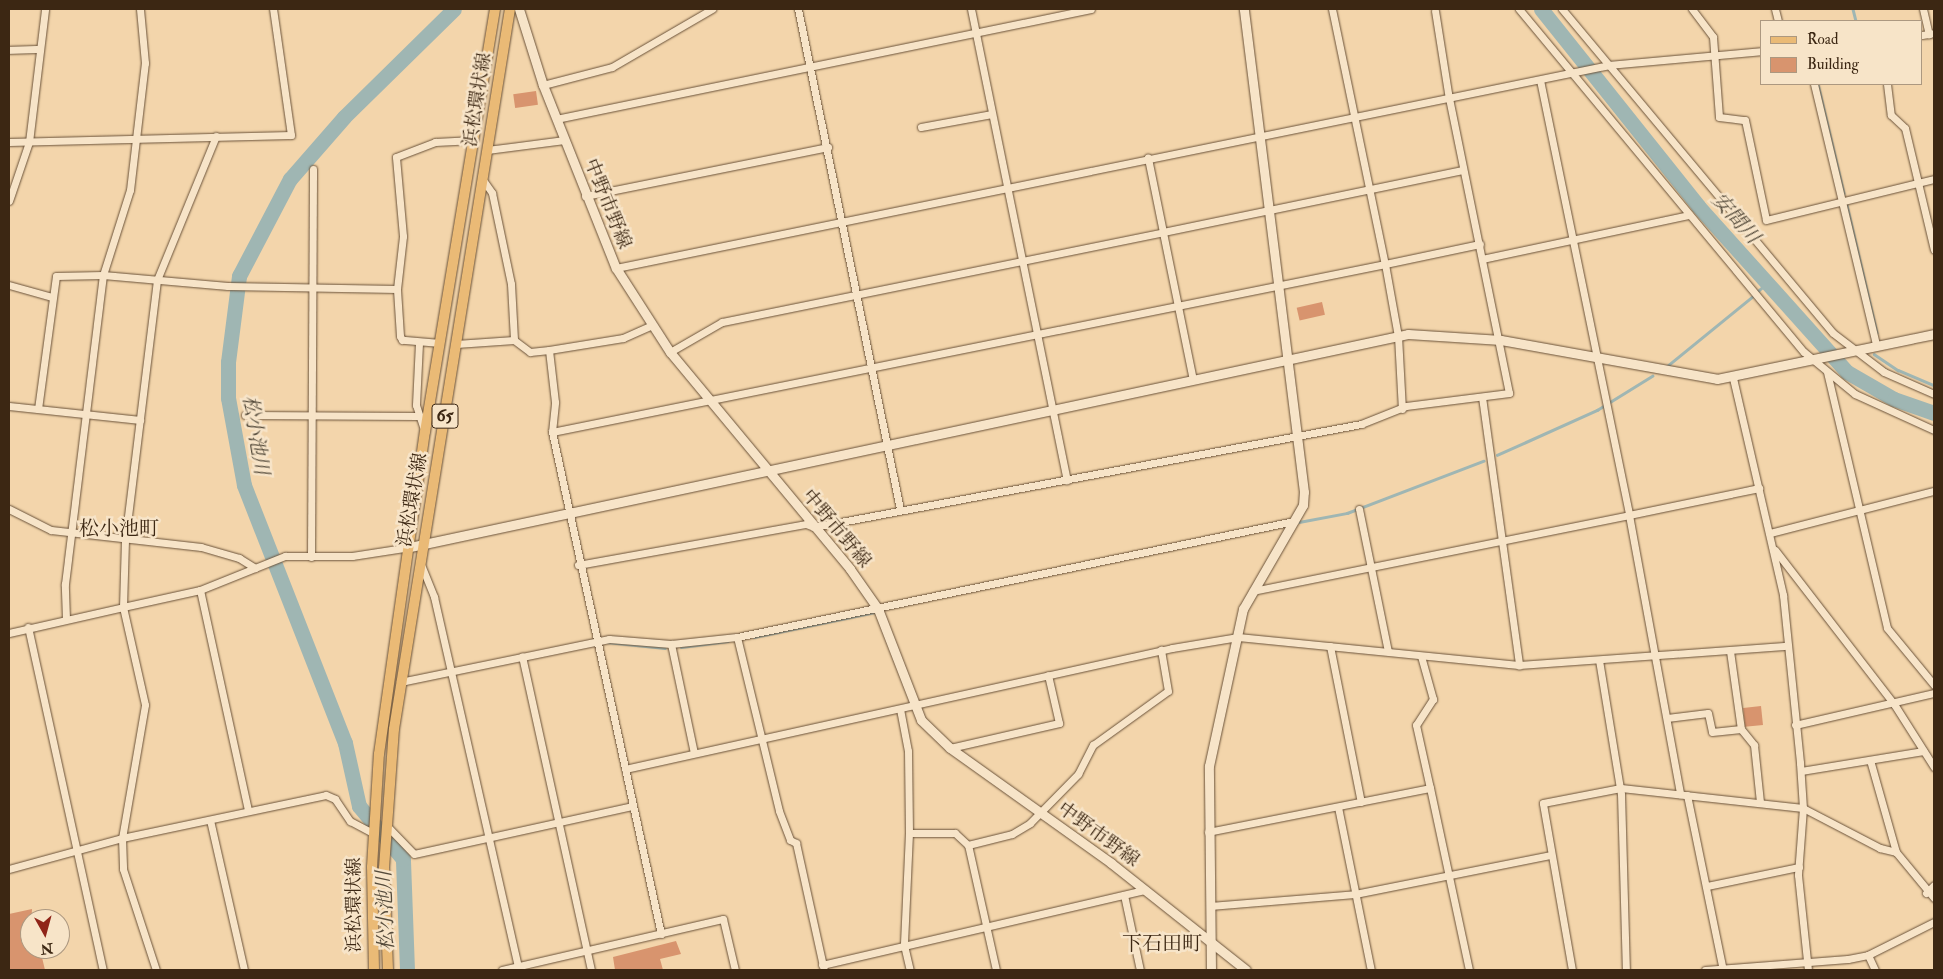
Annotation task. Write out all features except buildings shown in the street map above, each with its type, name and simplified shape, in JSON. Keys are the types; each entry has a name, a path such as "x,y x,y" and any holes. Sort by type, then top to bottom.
{"main road":[{"name":"浜松環状線","path":"374,970 373,833 379,754 425,432 495,9"},
{"name":"浜松環状線","path":"388,970 385,824 400,682 510,9"}],"street":[{"path":"9,201 29,142 45,9"},
{"path":"66,619 64,592 103,275 128,204 145,63 140,9"},
{"path":"9,142 290,134 273,9"},
{"name":"中野市野線","path":"519,9 543,85 584,196 616,268 670,352 765,470 814,527 878,609 912,706 930,731 950,748 1145,890 1246,970"},
{"path":"543,85 612,66 712,9"},
{"path":"798,9 874,370 900,509"},
{"path":"971,9 1051,410 1067,480"},
{"path":"556,119 1091,9"},
{"path":"1211,970 1208,832 1209,766 1243,609 1303,505 1304,492 1290,360 1244,9"},
{"path":"1332,9 1398,336 1402,408"},
{"path":"1519,9 1794,341 1829,373 1858,510 1887,628 1934,685"},
{"path":"1562,9 1833,333 1884,372 1934,394"},
{"path":"1692,9 1713,37 1719,117 1744,120 1766,220 1934,178"},
{"path":"1923,9 1928,34"},
{"path":"578,565 806,524 814,527 1299,434 1362,424 1402,408 1509,393 1501,340 1496,334 1480,244 1449,99 1435,11"},
{"path":"9,50 40,49"},
{"path":"616,268 1261,134 1449,99 1608,66 1760,51"},
{"path":"1540,80 1657,655 1667,718 1723,969"},
{"path":"1814,85 1876,345"},
{"path":"1887,85 1892,115 1905,128 1917,183 1931,228 1934,250"},
{"path":"921,127 992,114"},
{"path":"156,970 147,933 125,885 122,838 145,705 123,606 125,540 157,280 216,136"},
{"path":"440,343 419,343 402,340 400,336 398,289 403,236 396,157 435,142 474,140"},
{"path":"487,150 564,140"},
{"path":"584,196 828,147"},
{"path":"1148,158 1193,380"},
{"path":"311,557 313,169"},
{"path":"670,352 722,322 1463,170"},
{"path":"482,179 492,193 511,284 514,340"},
{"path":"1482,259 1689,214"},
{"path":"552,432 874,370 1179,305 1480,244"},
{"path":"38,409 56,276 103,275 241,287 398,289"},
{"path":"9,285 52,297"},
{"path":"456,344 514,340 530,352 623,338 652,325"},
{"path":"9,633 28,627 200,590 285,556 311,557 410,547 478,534 568,510 1398,336 1434,332 1501,340 1701,379 1733,378 1876,345 1934,334"},
{"path":"419,343 415,379 418,416 425,432"},
{"path":"549,350 556,402 552,432 578,565 661,934"},
{"path":"1815,360 1855,394 1934,430"},
{"path":"1733,378 1774,548 1787,646 1801,772 1803,808 1799,867 1800,920 1807,968"},
{"path":"1482,397 1500,540 1519,665"},
{"path":"9,406 140,420"},
{"path":"245,415 418,416"},
{"path":"1253,591 1759,488"},
{"path":"1770,533 1934,491"},
{"path":"9,509 51,530 71,535 201,547 240,558 255,568"},
{"path":"1359,509 1388,651"},
{"path":"400,682 596,641 671,644 737,637 878,609 992,581 1294,521"},
{"path":"1774,548 1894,704 1934,767"},
{"path":"420,562 434,597 518,966"},
{"path":"200,590 248,810"},
{"path":"28,627 103,970"},
{"path":"737,637 779,811 790,840 796,844 823,967 985,925 1145,890"},
{"path":"625,769 1161,650 1238,637 1519,665 1787,646"},
{"path":"671,644 694,754"},
{"path":"1330,646 1361,802"},
{"path":"968,845 1012,834 1040,812 1083,769 1093,745 1168,691 1161,650"},
{"path":"1730,651 1741,729 1754,745 1760,802"},
{"path":"1421,656 1433,699 1416,725 1447,876 1469,970"},
{"path":"522,657 591,970"},
{"path":"1599,660 1621,788 1626,970"},
{"path":"950,748 1060,723 1048,675"},
{"path":"1795,725 1894,704 1934,693"},
{"path":"900,709 908,751 909,833 904,945 910,970"},
{"path":"1667,718 1708,713 1712,732 1741,729"},
{"path":"1801,772 1924,751"},
{"path":"1870,760 1896,852 1926,892 1934,898"},
{"path":"1208,832 1430,788"},
{"path":"1572,970 1543,803 1621,788 1760,802 1803,808 1880,848 1896,852"},
{"path":"9,869 122,838 326,795 335,799 350,820 373,833"},
{"path":"385,824 414,854 487,836 632,806"},
{"path":"1338,807 1354,894 1371,970"},
{"path":"210,820 244,970"},
{"path":"909,833 955,833 968,845 996,970"},
{"path":"1210,906 1354,894 1551,854"},
{"path":"1706,886 1799,867"},
{"path":"1926,892 1934,885"},
{"path":"1124,895 1140,970"},
{"path":"502,970 723,919 735,970"},
{"path":"1705,970 1807,968 1868,955 1934,922"},
{"path":"1868,955 1875,970"}],"waterway":[{"name":"松小池川","path":"407,970 403,859 359,806 345,743 244,485 228,398 228,362 239,276 290,179 344,117 454,9"},
{"name":"安間川","path":"1541,9 1698,206 1847,372 1894,399 1934,413"},
{"path":"1853,9 1856,20"},
{"path":"1818,85 1844,193"},
{"path":"1847,205 1877,333"},
{"path":"1758,291 1766,284"},
{"path":"1666,367 1753,296"},
{"path":"1874,354 1898,370 1934,385"},
{"path":"1497,455 1597,410 1652,376"},
{"path":"1299,522 1347,513 1483,461"},
{"path":"754,637 875,612"},
{"path":"681,647 728,641"},
{"path":"607,642 665,648"}],"district":[{"name":"松小池町","path":"119,528"},
{"name":"下石田町","path":"1162,943"}]}
